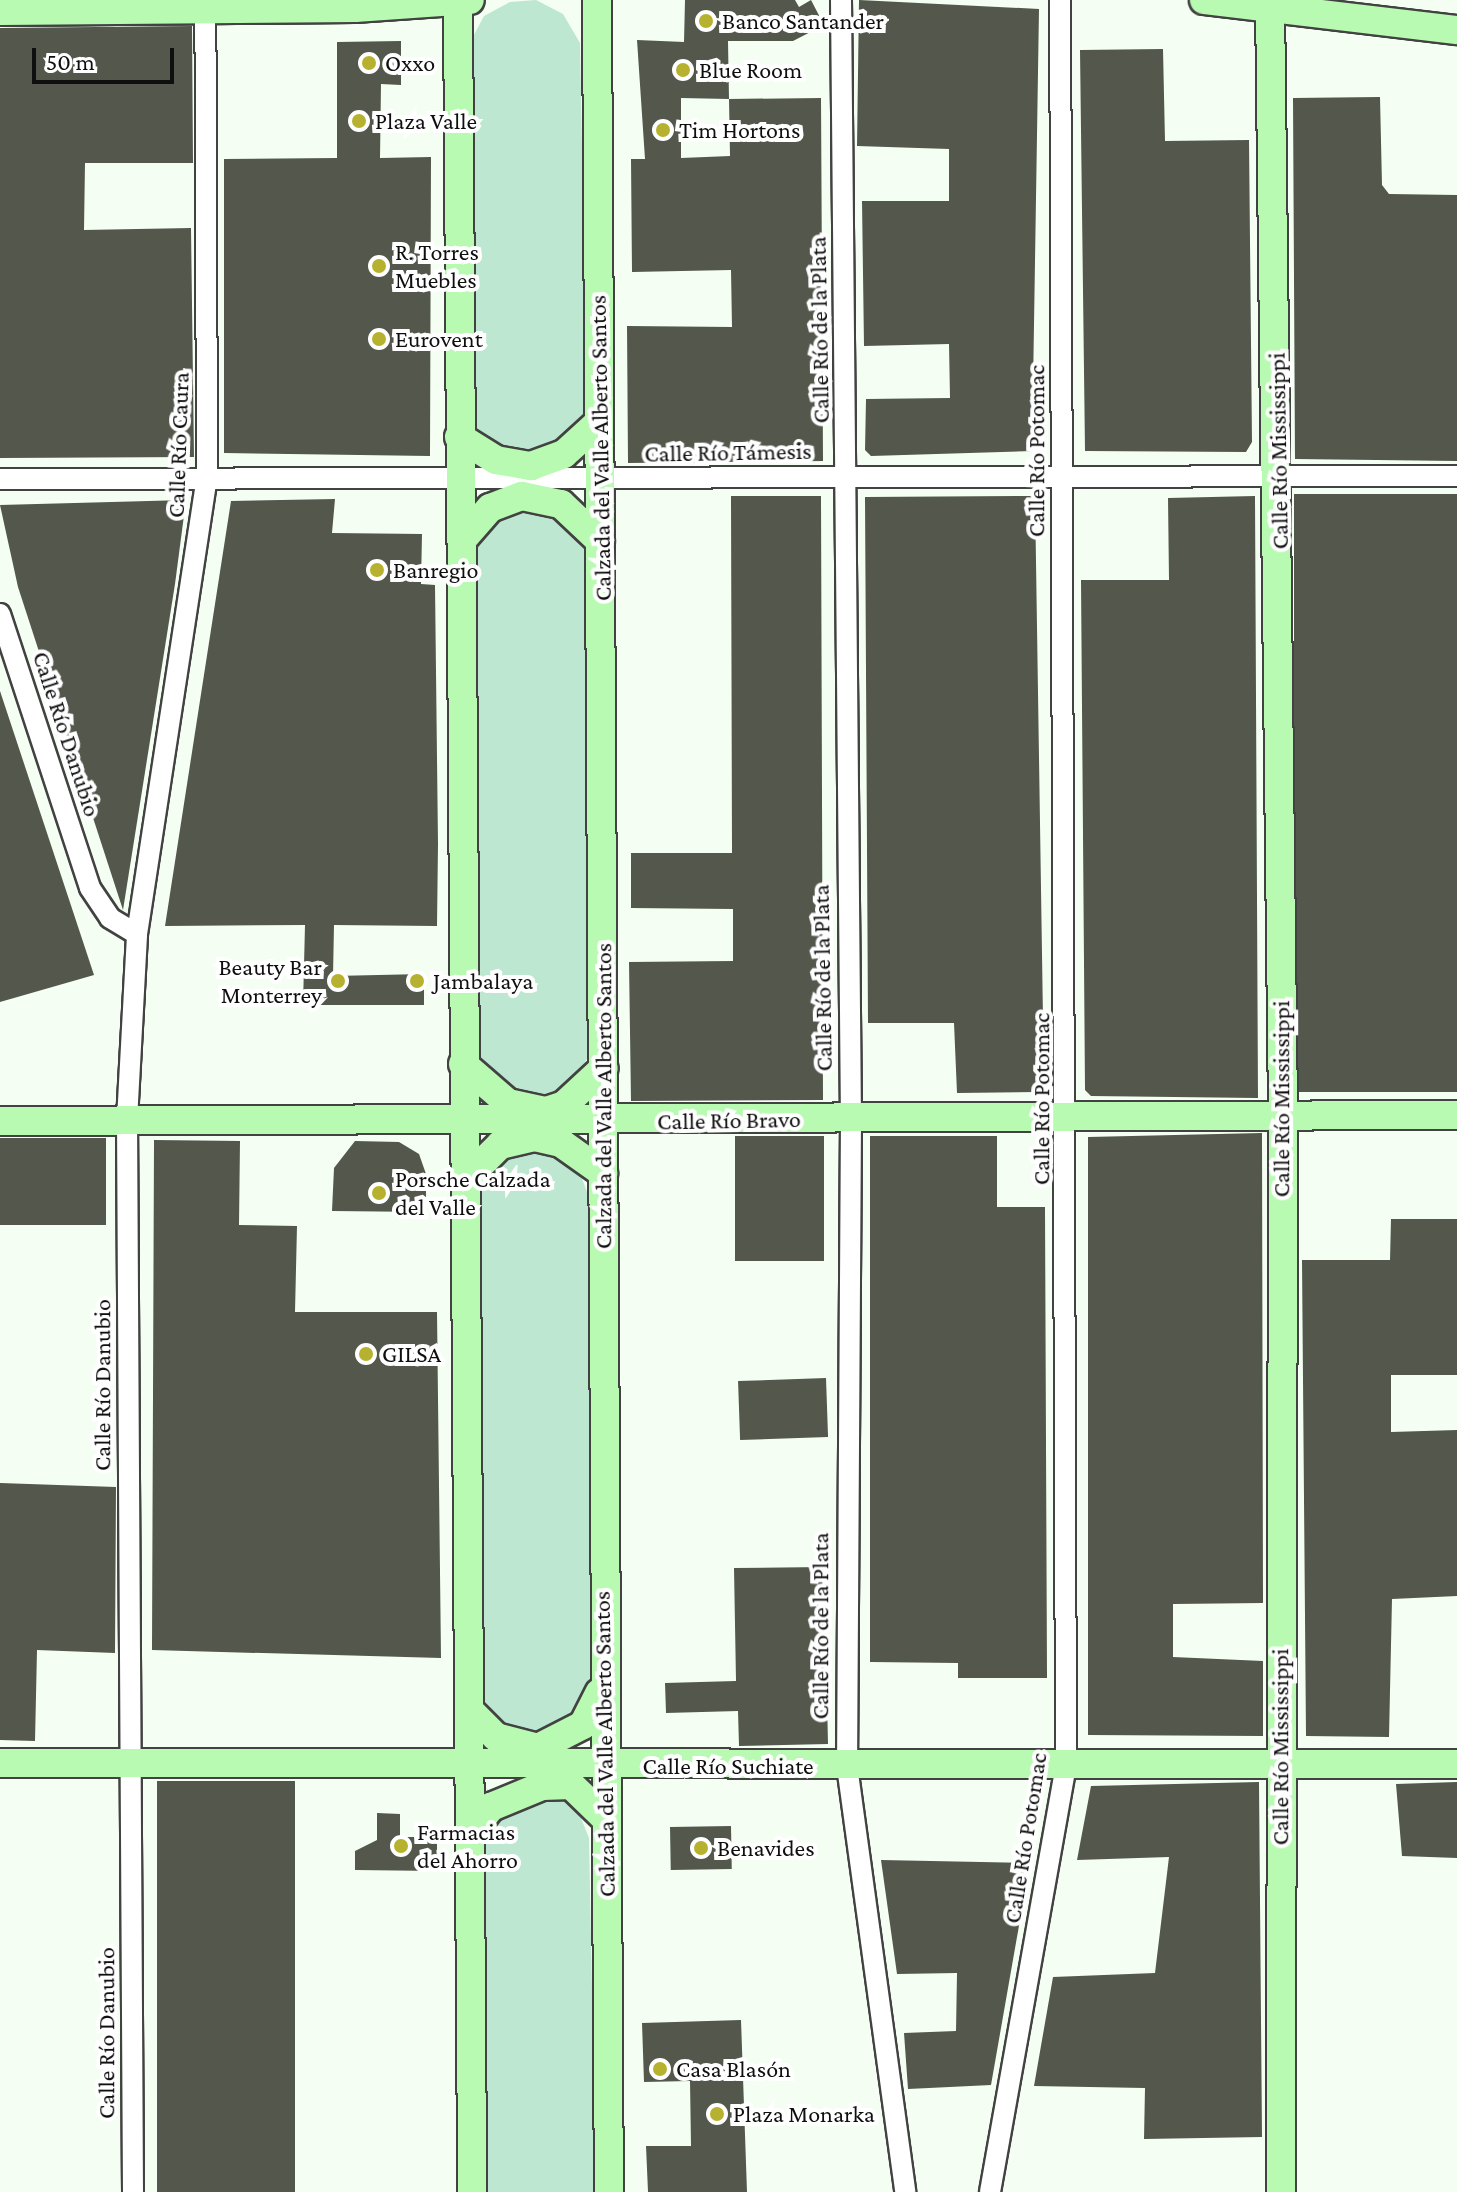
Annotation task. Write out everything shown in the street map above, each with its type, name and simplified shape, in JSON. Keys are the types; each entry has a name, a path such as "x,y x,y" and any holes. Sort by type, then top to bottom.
{"main road":[{"name":"Calzada del Valle Alberto Santos","path":"597,0 604,1068 603,1680 609,2192"},
{"path":"1204,0 1270,3 1457,30"},
{"path":"0,11 205,4 462,2 459,437 471,1712 472,2192"},
{"name":"Calle Río Mississippi","path":"1270,3 1279,476 1283,1116 1281,2192"},
{"path":"459,437 496,460 531,466 564,454 598,423"},
{"path":"462,540 490,508 534,496 574,512 600,541"},
{"path":"463,1064 508,1103 546,1111 589,1087 604,1068"},
{"name":"Calle Río Bravo","path":"0,1121 603,1122 1068,1114 1457,1115"},
{"path":"465,1180 500,1145 535,1137 561,1143 603,1173"},
{"path":"471,1712 496,1737 538,1748 583,1725 603,1680"},
{"name":"Calle Río Suchiate","path":"0,1763 471,1768 604,1765 1457,1764"},
{"path":"469,1835 491,1807 542,1786 571,1785 605,1818"}],"street":[{"name":"Calle Río de la Plata","path":"841,0 851,1118 847,1766 905,2192"},
{"name":"Calle Río Potomac","path":"990,2192 1066,1766 1068,1114 1060,0"},
{"name":"Calle Río Caura","path":"137,934 207,478 205,4"},
{"name":"Calle Río Támesis","path":"0,479 1457,476"},
{"name":"Calle Río Danubio","path":"0,614 90,888 110,918 137,934 127,1120 133,2192"}],"green space":[{"path":"536,0 563,14 580,43 587,408 571,442 539,461 472,438 468,46 484,16 510,2"},
{"path":"516,506 570,521 586,548 590,1054 572,1083 545,1097 512,1097 470,1057 469,553 487,522"},
{"path":"523,1142 577,1165 590,1200 591,1699 540,1745 485,1723 474,1689 473,1185"},
{"path":"555,1794 577,1808 589,1838 596,2192 481,2192 476,1838 496,1811"}],"building":[{"path":"685,0 795,0 799,7 811,0 824,25 793,41 728,41 729,99 821,98 823,461 628,463 627,326 732,327 731,270 632,272 631,159 645,159 637,40 684,42","holes":["681,98 729,99 730,156 681,158"]},
{"path":"859,0 1039,9 1032,451 871,456 865,450 866,399 950,398 949,344 864,346 862,201 949,201 949,149 857,146"},
{"path":"192,26 193,163 85,163 84,230 191,228 194,457 0,458 0,28"},
{"path":"401,41 401,85 381,84 380,158 431,157 430,456 224,453 224,159 337,158 337,42"},
{"path":"1163,49 1165,141 1249,140 1252,442 1246,452 1085,451 1080,50"},
{"path":"1380,97 1382,185 1389,194 1457,195 1457,461 1295,459 1293,98"},
{"path":"1294,494 1457,494 1457,1092 1294,1092"},
{"path":"731,496 821,496 823,1100 631,1101 629,962 733,961 733,909 631,908 631,853 732,853"},
{"path":"1035,496 1044,1084 1037,1092 957,1093 954,1023 868,1023 865,497"},
{"path":"1255,496 1258,1098 1091,1096 1085,1090 1081,580 1169,580 1168,498"},
{"path":"335,499 332,533 422,534 421,584 435,585 438,844 437,926 334,925 333,976 424,974 424,1005 303,1005 305,925 165,926 231,501"},
{"path":"186,500 123,910 18,587 0,505"},
{"path":"0,691 94,975 0,1002"},
{"path":"1262,1133 1263,1603 1173,1604 1173,1657 1263,1661 1263,1736 1088,1735 1088,1137"},
{"path":"735,1136 824,1136 824,1261 735,1261"},
{"path":"870,1136 997,1136 997,1207 1045,1207 1047,1678 958,1678 958,1663 870,1662"},
{"path":"0,1138 106,1138 106,1225 0,1225"},
{"path":"154,1140 240,1141 239,1225 297,1226 295,1312 437,1312 441,1658 152,1650"},
{"name":"Porsche Calzada del Valle","path":"355,1141 399,1142 419,1154 426,1174 426,1212 332,1211 334,1168"},
{"path":"1391,1219 1457,1219 1457,1375 1391,1375 1391,1432 1457,1430 1457,1596 1392,1599 1389,1737 1306,1736 1302,1260 1390,1260"},
{"path":"826,1378 828,1437 740,1440 738,1381"},
{"path":"0,1483 116,1487 115,1653 37,1650 35,1741 0,1740"},
{"path":"824,1567 828,1744 739,1746 738,1711 666,1713 665,1683 736,1681 734,1568"},
{"path":"157,1781 295,1781 295,2192 157,2192"},
{"path":"1259,1782 1262,2137 1144,2139 1145,2088 1034,2086 1053,1977 1155,1973 1169,1857 1077,1860 1091,1786"},
{"path":"1457,1782 1457,1858 1402,1856 1396,1784"},
{"name":"Farmacias del Ahorro","path":"377,1813 400,1814 400,1837 437,1837 437,1871 355,1870 355,1851 377,1840"},
{"name":"Benavides","path":"731,1826 732,1869 671,1870 670,1827"},
{"path":"881,1860 1030,1863 991,2085 908,2089 904,2033 956,2031 957,1973 897,1974"},
{"name":"Plaza Monarka","path":"741,2020 747,2192 648,2192 646,2146 691,2146 690,2081 644,2082 642,2023"}],"place":[{"name":"Banco Santander","path":"706,21"},
{"name":"Oxxo","path":"369,63"},
{"name":"Blue Room","path":"683,70"},
{"name":"Plaza Valle","path":"359,121"},
{"name":"Tim Hortons","path":"663,130"},
{"name":"R. Torres Muebles","path":"379,266"},
{"name":"Eurovent","path":"379,339"},
{"name":"Banregio","path":"377,570"},
{"name":"Beauty Bar Monterrey","path":"338,981"},
{"name":"Jambalaya","path":"417,981"},
{"name":"Porsche Calzada del Valle","path":"379,1193"},
{"name":"GILSA","path":"366,1354"},
{"name":"Farmacias del Ahorro","path":"401,1846"},
{"name":"Benavides","path":"701,1848"},
{"name":"Casa Blasón","path":"660,2069"},
{"name":"Plaza Monarka","path":"717,2114"}]}
